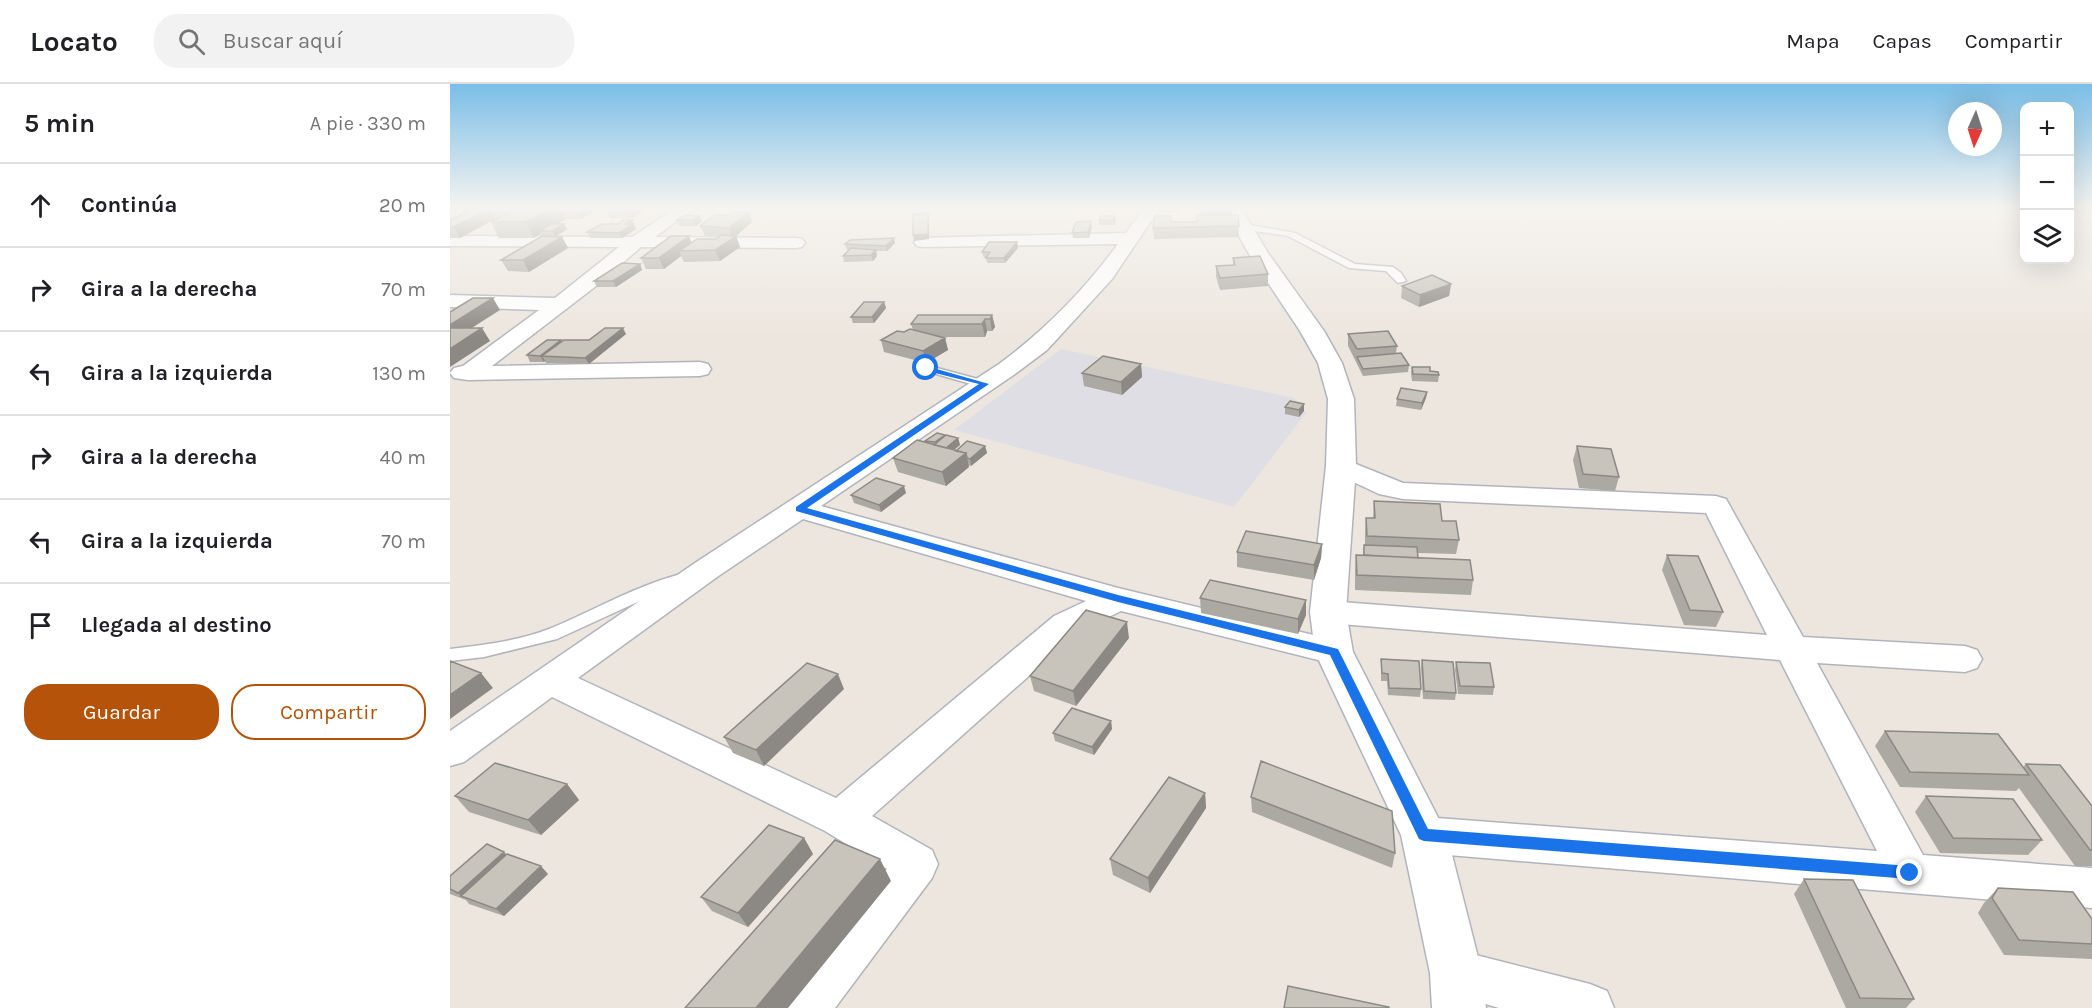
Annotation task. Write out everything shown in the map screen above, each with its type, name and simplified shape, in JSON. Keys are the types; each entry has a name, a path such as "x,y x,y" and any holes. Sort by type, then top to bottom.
{"street":[{"path":"459,373 590,282 626,251"},
{"path":"450,751 706,570 985,384 1039,345 1105,275 1123,251"},
{"path":"1260,251 1330,363 1341,399 1341,466 1328,612 1334,652 1424,835 1458,990 1590,1008"},
{"path":"450,301 558,304"},
{"path":"459,373 700,369"},
{"path":"1341,466 1389,488 1403,491 1716,505 1910,873"},
{"path":"800,509 1118,599 1334,652"},
{"path":"840,819 1066,624 1118,599"},
{"path":"1328,612 1791,649 1965,659"},
{"path":"549,680 840,819 917,864 805,1008"},
{"path":"1424,835 2092,888"}],"lane":[{"path":"1321,251 1359,268 1389,268 1397,273 1401,281"},
{"path":"926,368 985,384"},
{"path":"450,655 484,651 551,635 649,590 706,570"}],"shaded area":[{"path":"1061,349 1294,398 1306,413 1234,507 954,430"}],"building":[{"path":"516,251 538,251 523,260 501,260"},
{"path":"650,251 668,251 659,258 641,258"},
{"path":"848,251 875,251 871,255 843,256"},
{"path":"1010,251 1004,258 986,258 990,252 982,252"},
{"path":"1260,256 1268,274 1220,278 1216,266 1235,265 1233,258"},
{"path":"622,263 640,264 613,281 594,281"},
{"path":"1432,275 1451,284 1420,295 1402,286"},
{"path":"473,298 493,298 450,325 450,312"},
{"path":"864,302 884,302 872,317 851,317"},
{"path":"918,315 992,315 982,324 911,324"},
{"path":"450,328 482,328 450,349"},
{"path":"605,328 623,328 585,358 542,356 564,340 589,340"},
{"path":"910,329 945,338 923,351 881,340 897,331 904,332"},
{"path":"1388,331 1397,346 1357,349 1348,334"},
{"path":"547,340 561,340 540,356 527,355"},
{"path":"1401,353 1409,365 1363,369 1357,357"},
{"path":"1103,356 1141,364 1121,382 1082,373"},
{"path":"1412,367 1430,367 1430,371 1438,372 1439,375 1413,374"},
{"path":"1401,388 1427,392 1422,403 1397,399"},
{"path":"1290,401 1304,404 1299,410 1285,407"},
{"path":"937,433 945,435 935,442 925,441"},
{"path":"946,435 958,438 946,448 934,445"},
{"path":"917,440 966,453 942,472 893,458"},
{"path":"967,441 985,446 970,459 967,458 966,453 956,451"},
{"path":"1577,446 1611,449 1619,477 1583,474"},
{"path":"876,478 904,486 879,505 851,495"},
{"path":"1374,501 1440,504 1442,521 1456,521 1459,540 1367,536 1366,518 1375,518"},
{"path":"1246,531 1322,544 1314,565 1237,552"},
{"path":"1364,545 1417,547 1418,558 1364,555"},
{"path":"1356,555 1470,560 1473,580 1357,575"},
{"path":"1667,555 1698,556 1723,612 1690,610"},
{"path":"1210,580 1306,600 1298,619 1200,598"},
{"path":"1086,610 1127,622 1073,691 1030,676"},
{"path":"1381,659 1419,661 1421,689 1389,688 1388,674 1382,673"},
{"path":"1422,660 1453,662 1456,693 1424,691"},
{"path":"450,661 481,673 450,695"},
{"path":"1456,662 1490,663 1494,687 1460,686"},
{"path":"807,663 838,674 756,750 724,737"},
{"path":"1072,708 1111,721 1092,747 1053,733"},
{"path":"1885,731 1998,734 2029,775 1910,772"},
{"path":"1261,761 1392,811 1395,853 1251,797"},
{"path":"495,763 567,784 528,820 455,796"},
{"path":"2026,764 2060,765 2092,806 2092,850 2090,850"},
{"path":"1169,777 1205,793 1148,878 1110,859"},
{"path":"1926,796 2013,799 2042,840 1953,838"},
{"path":"769,825 804,838 738,913 701,897"},
{"path":"835,840 880,859 756,1008 685,1008"},
{"path":"487,844 504,852 458,893 450,889 450,876"},
{"path":"507,854 541,866 496,909 461,896"},
{"path":"1804,879 1853,880 1914,999 1860,998"},
{"path":"1998,888 2073,892 2092,919 2092,944 2019,940 1992,898"},
{"path":"1288,986 1389,1007 1389,1008 1284,1008"}],"route":[{"path":"926,368 985,384 800,509 1118,599 1334,652 1424,835 1910,873"}]}
